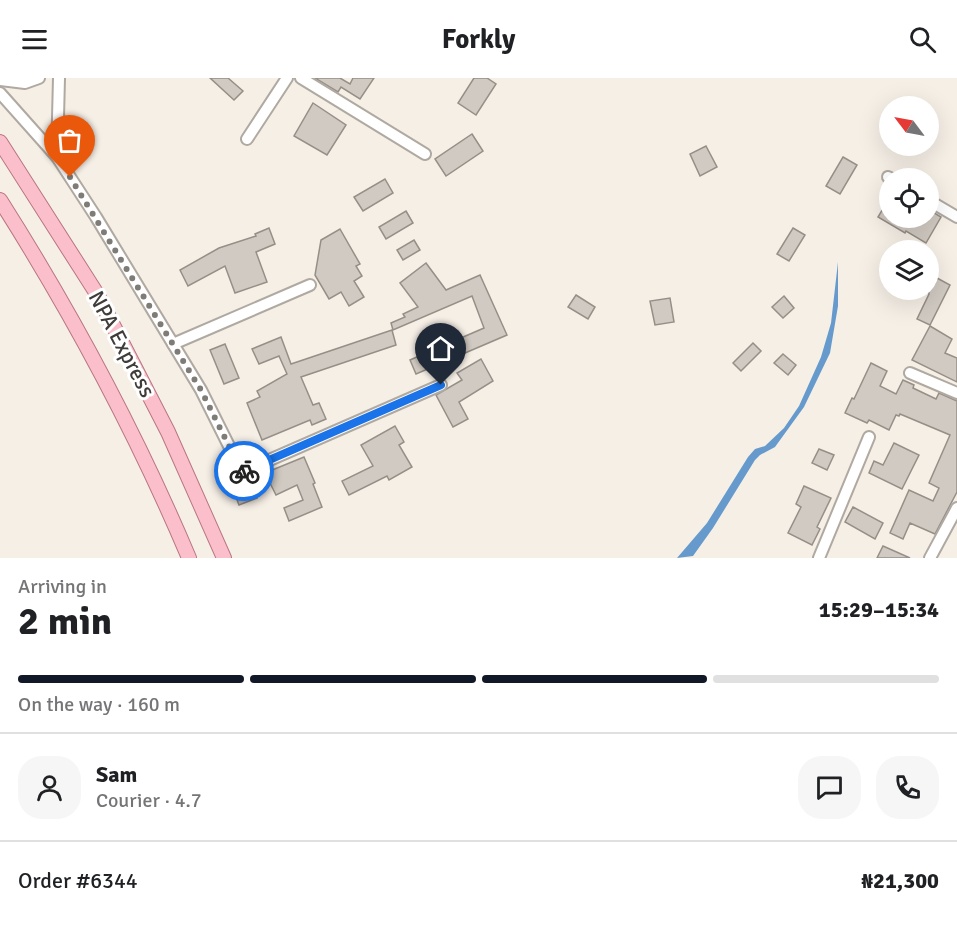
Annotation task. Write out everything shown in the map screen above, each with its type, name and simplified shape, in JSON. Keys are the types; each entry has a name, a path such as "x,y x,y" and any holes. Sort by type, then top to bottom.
{"main road":[{"name":"NPA Express","path":"0,142 97,294 168,432 224,558"},
{"name":"NPA Express","path":"0,200 86,344 153,478 189,558"}],"street":[{"path":"0,80 25,83 39,78"},
{"path":"57,157 59,78"},
{"path":"247,140 287,78"},
{"path":"301,78 425,154"},
{"path":"0,93 57,157 96,217 201,390 242,472 441,385"},
{"path":"939,206 957,217"},
{"path":"173,344 310,285"},
{"path":"910,373 957,393"},
{"path":"819,558 869,437"},
{"path":"930,558 957,508"}],"water":[{"path":"838,262 838,306 830,353 804,407 775,447 755,460 693,556 677,558 707,523 748,457 755,449 765,446 784,428 799,406 821,357 831,323"}],"building":[{"path":"210,78 228,78 243,91 234,100"},
{"path":"315,78 340,78 350,84 353,78 374,78 360,99 341,87 338,92"},
{"path":"474,78 487,78 496,84 476,115 458,103"},
{"path":"313,103 346,125 327,155 294,136"},
{"path":"472,134 483,151 446,176 435,159"},
{"path":"706,146 717,167 700,176 690,154"},
{"path":"843,157 857,165 840,194 826,186"},
{"path":"385,179 393,193 363,211 354,197"},
{"path":"406,211 413,223 386,239 379,227"},
{"path":"269,228 275,244 256,252 267,282 235,293 225,266 188,286 180,270 219,248 256,236 255,234"},
{"path":"793,228 805,235 789,261 777,254"},
{"path":"897,228 935,228 928,240 921,240 906,231 905,233"},
{"path":"340,229 360,264 356,266 362,276 354,281 364,297 349,306 341,292 329,299 315,275 321,240"},
{"path":"414,240 420,250 403,260 397,250"},
{"path":"426,263 446,290 480,275 507,335 416,374 410,360 484,328 472,296 393,330 391,323 405,317 403,314 418,307 400,283"},
{"path":"939,279 950,285 930,325 917,319 926,300 939,300"},
{"path":"576,295 595,307 588,319 568,307"},
{"path":"784,296 794,308 783,318 772,307"},
{"path":"670,298 674,322 655,325 650,301"},
{"path":"930,326 952,339 945,353 957,358 957,382 912,360"},
{"path":"392,330 396,345 301,377 313,405 319,403 326,419 312,425 310,420 262,440 247,403 260,397 257,391 287,374 279,356 259,364 252,349 281,337 291,364"},
{"path":"753,343 761,351 741,371 733,363"},
{"path":"225,344 239,378 224,384 210,350"},
{"path":"783,354 796,365 788,375 774,363"},
{"path":"481,359 493,381 459,402 468,419 453,427 436,395 462,380 457,373"},
{"path":"871,363 887,371 880,386 896,394 903,380 914,385 913,388 936,399 939,393 957,401 957,492 935,534 910,523 903,539 890,533 909,490 933,501 939,488 929,483 950,435 900,414 896,415 889,430 869,420 867,423 845,413"},
{"path":"395,426 404,442 399,445 412,467 389,480 387,476 349,495 342,481 373,466 361,445"},
{"path":"894,443 919,455 902,489 869,473 874,461 883,465"},
{"path":"819,449 834,455 827,470 812,463"},
{"path":"304,457 322,507 289,521 284,508 303,500 297,485 276,495 265,473"},
{"path":"249,480 257,498 239,505 232,487"},
{"path":"804,486 831,498 817,527 820,529 812,545 788,533 801,507 796,504"},
{"path":"853,507 883,523 875,539 845,522"},
{"path":"883,546 910,558 877,558"}],"way so far":[{"path":"70,177 201,390 242,472 244,471"}],"route":[{"path":"244,471 441,385"}]}
